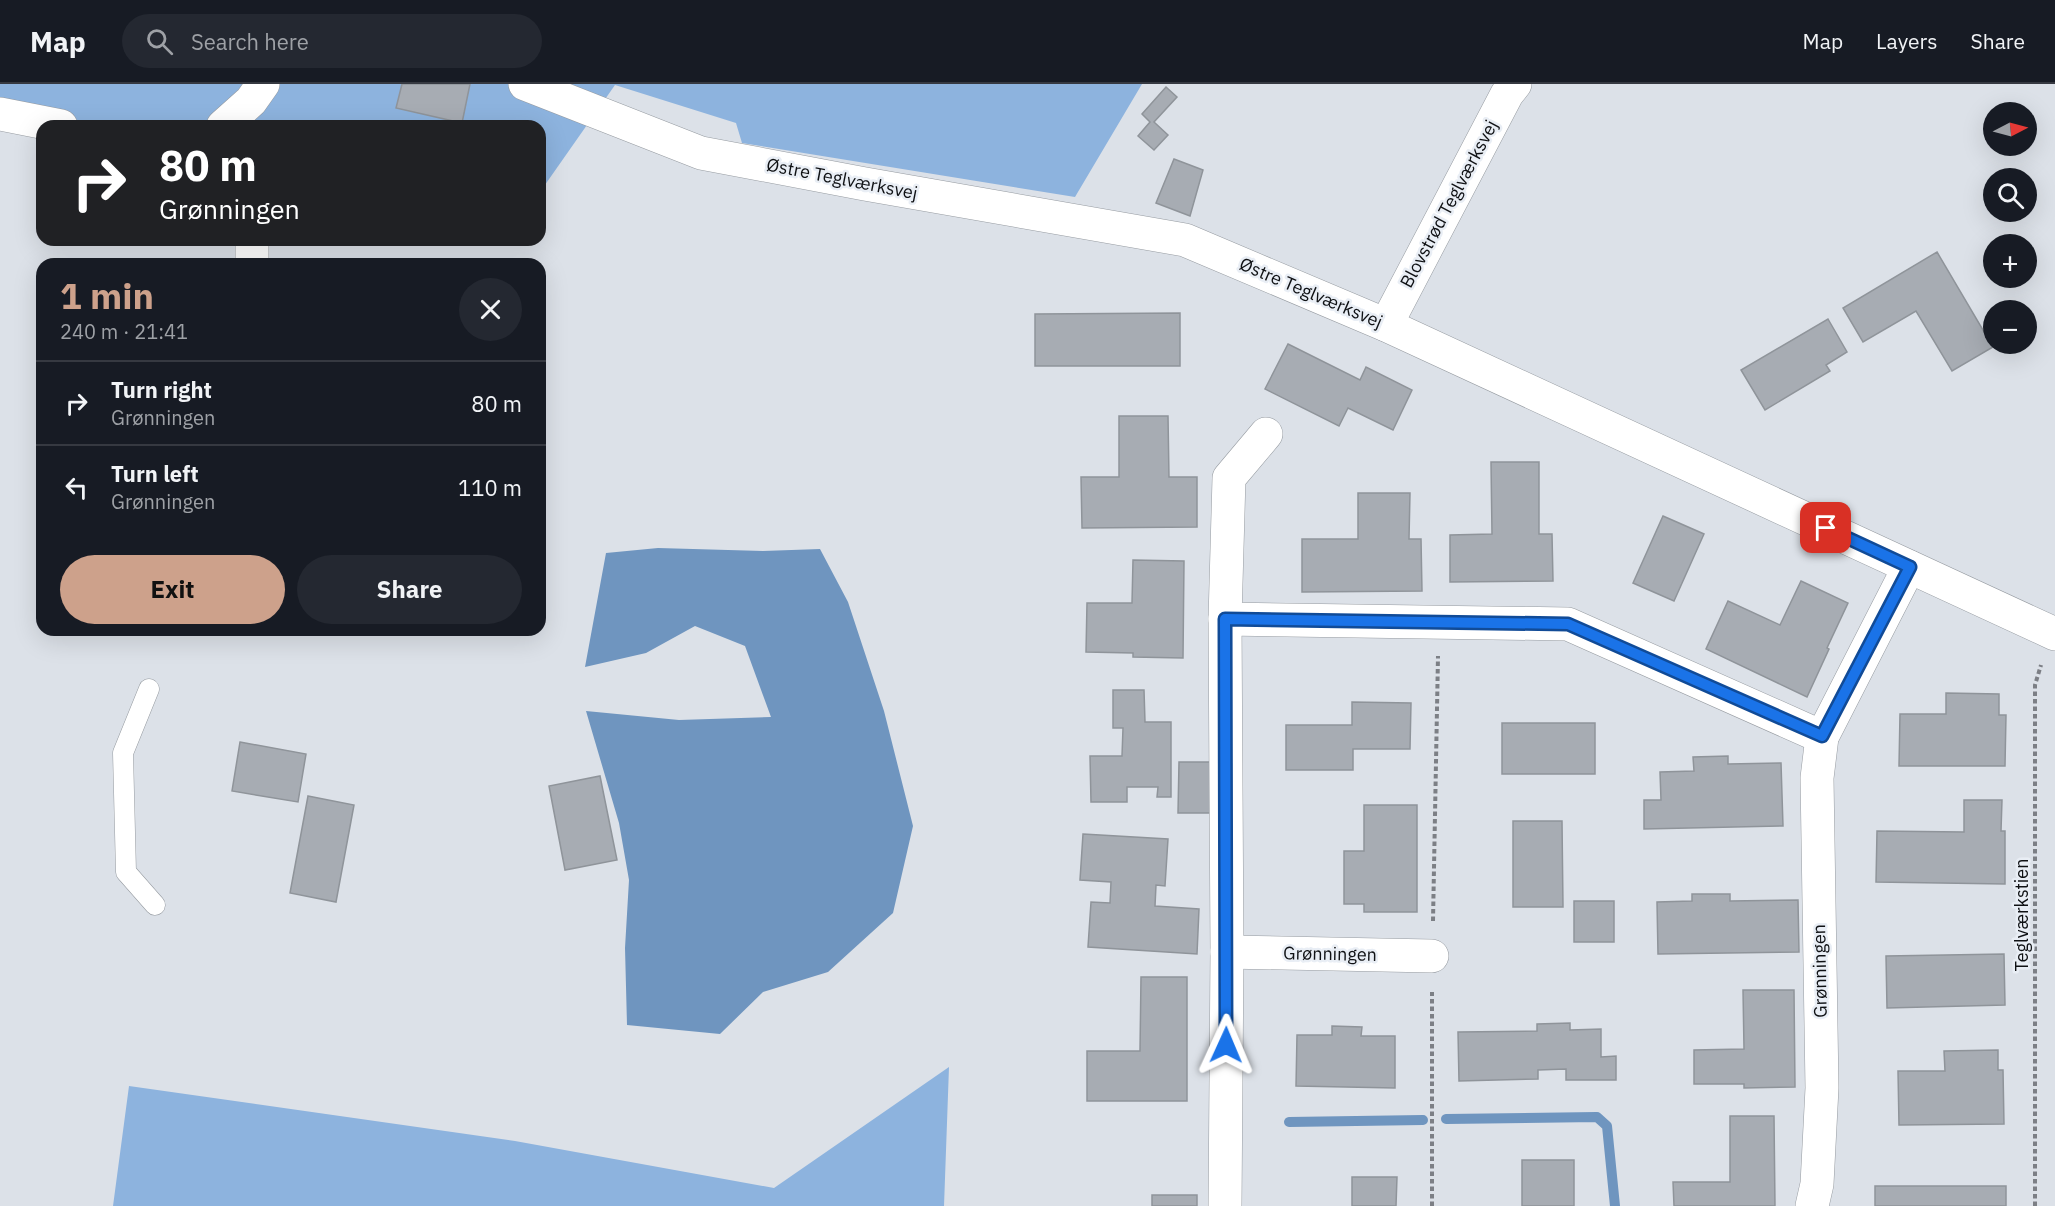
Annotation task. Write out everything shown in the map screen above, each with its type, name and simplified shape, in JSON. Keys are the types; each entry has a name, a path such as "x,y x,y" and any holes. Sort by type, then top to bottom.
{"street":[{"name":"Østre Teglværksvej","path":"525,84 701,153 1185,240 1386,325 2054,634"},
{"name":"Blovstrød Teglværksvej","path":"1386,325 1507,94 1515,84"},
{"path":"232,120 255,104"},
{"path":"0,114 36,121"},
{"path":"1225,1206 1227,952 1225,619 1229,478 1266,434"},
{"name":"Grønningen","path":"1812,1206 1817,1184 1822,1088 1817,778 1822,736 1910,567"},
{"path":"1225,619 1568,624 1822,736"},
{"name":"Grønningen","path":"1227,952 1432,956"}],"lane":[{"path":"148,689 123,753 126,872 155,905"}],"path":[{"path":"1432,1206 1432,956 1438,622"},
{"name":"Teglværkstien","path":"2035,1206 2035,686 2042,661 2054,634"}],"shaded area":[{"path":"0,84 1142,84 1075,197 742,143 736,123 615,85 546,183 546,120 36,120 36,126 0,129"},
{"path":"658,548 763,551 820,549 848,602 884,711 913,826 893,913 828,972 763,992 720,1034 627,1025 625,948 629,880 619,823 586,711 679,720 771,717 745,646 695,626 646,653 585,667 606,553"},
{"path":"949,1067 944,1206 113,1206 129,1086 515,1141 774,1188"}],"building":[{"path":"402,84 470,84 463,120 449,120 396,108"},
{"path":"1166,87 1177,97 1154,122 1168,135 1154,150 1138,136 1150,122 1142,114"},
{"path":"1174,159 1203,170 1190,216 1156,203"},
{"path":"1937,252 1983,330 1983,353 1952,371 1916,311 1863,342 1843,308"},
{"path":"1180,313 1180,366 1035,366 1035,314"},
{"path":"1828,319 1847,352 1826,365 1830,371 1765,410 1741,370"},
{"path":"1288,344 1360,380 1366,367 1412,390 1393,430 1348,408 1339,426 1265,389"},
{"path":"1119,416 1168,416 1169,477 1197,477 1197,527 1082,528 1081,477 1119,477"},
{"path":"1491,462 1539,462 1539,534 1552,534 1553,581 1450,582 1450,535 1492,534"},
{"path":"1358,493 1410,493 1409,539 1421,539 1422,591 1302,592 1302,539 1358,539"},
{"path":"1663,516 1704,534 1674,601 1633,583"},
{"path":"1133,560 1184,561 1183,658 1133,657 1133,653 1086,652 1087,603 1132,603"},
{"path":"1801,581 1848,603 1807,697 1706,649 1728,601 1780,625"},
{"path":"1113,690 1144,690 1145,722 1171,722 1171,797 1157,797 1158,787 1127,787 1127,802 1091,802 1090,756 1122,756 1123,728 1113,728"},
{"path":"1946,693 1999,694 1999,715 2006,715 2005,766 1899,766 1900,714 1946,714"},
{"path":"1352,702 1411,703 1410,749 1353,749 1353,770 1286,770 1286,725 1352,725"},
{"path":"1502,723 1595,723 1595,774 1502,774"},
{"path":"240,742 306,754 298,802 232,791"},
{"path":"1728,756 1728,764 1781,763 1783,826 1644,829 1644,800 1661,800 1660,772 1694,771 1693,757"},
{"path":"1179,762 1212,762 1211,813 1178,813"},
{"path":"600,776 617,860 565,870 549,786"},
{"path":"308,796 354,805 336,902 290,893"},
{"path":"1964,800 2002,800 2001,831 2005,831 2005,884 1876,882 1877,831 1964,832"},
{"path":"1364,805 1417,805 1417,912 1364,912 1364,904 1344,904 1344,851 1364,851"},
{"path":"1513,821 1562,821 1563,907 1513,907"},
{"path":"1083,834 1168,839 1165,886 1156,885 1155,906 1199,909 1197,954 1088,947 1091,902 1110,903 1111,882 1080,880"},
{"path":"1692,894 1730,894 1730,901 1798,900 1799,952 1658,954 1657,902 1692,901"},
{"path":"1574,901 1614,901 1614,942 1574,942"},
{"path":"2004,954 2005,1005 1887,1008 1886,956"},
{"path":"1141,977 1187,977 1187,1101 1087,1101 1087,1051 1140,1051"},
{"path":"1743,990 1794,990 1795,1087 1744,1088 1744,1084 1694,1084 1694,1050 1744,1049"},
{"path":"1570,1023 1570,1030 1601,1029 1601,1057 1616,1056 1616,1080 1566,1080 1566,1069 1538,1070 1538,1079 1459,1081 1458,1032 1537,1031 1537,1024"},
{"path":"1332,1026 1362,1027 1361,1036 1395,1036 1395,1088 1296,1086 1297,1035 1332,1035"},
{"path":"1998,1050 1998,1070 2003,1070 2004,1124 1899,1125 1898,1071 1945,1071 1944,1051"},
{"path":"1730,1116 1774,1116 1775,1206 1674,1206 1673,1182 1730,1182"},
{"path":"1522,1160 1574,1160 1574,1206 1522,1206"},
{"path":"1352,1177 1397,1177 1396,1206 1352,1206"},
{"path":"1875,1186 2006,1186 2006,1206 1875,1206"},
{"path":"1152,1195 1197,1195 1197,1206 1152,1206"}],"waterway":[{"path":"1446,1119 1597,1117 1607,1126 1615,1206"},
{"path":"1289,1122 1423,1120"}],"route":[{"path":"1226,1045 1225,619 1568,624 1822,736 1910,567 1826,528"}]}
